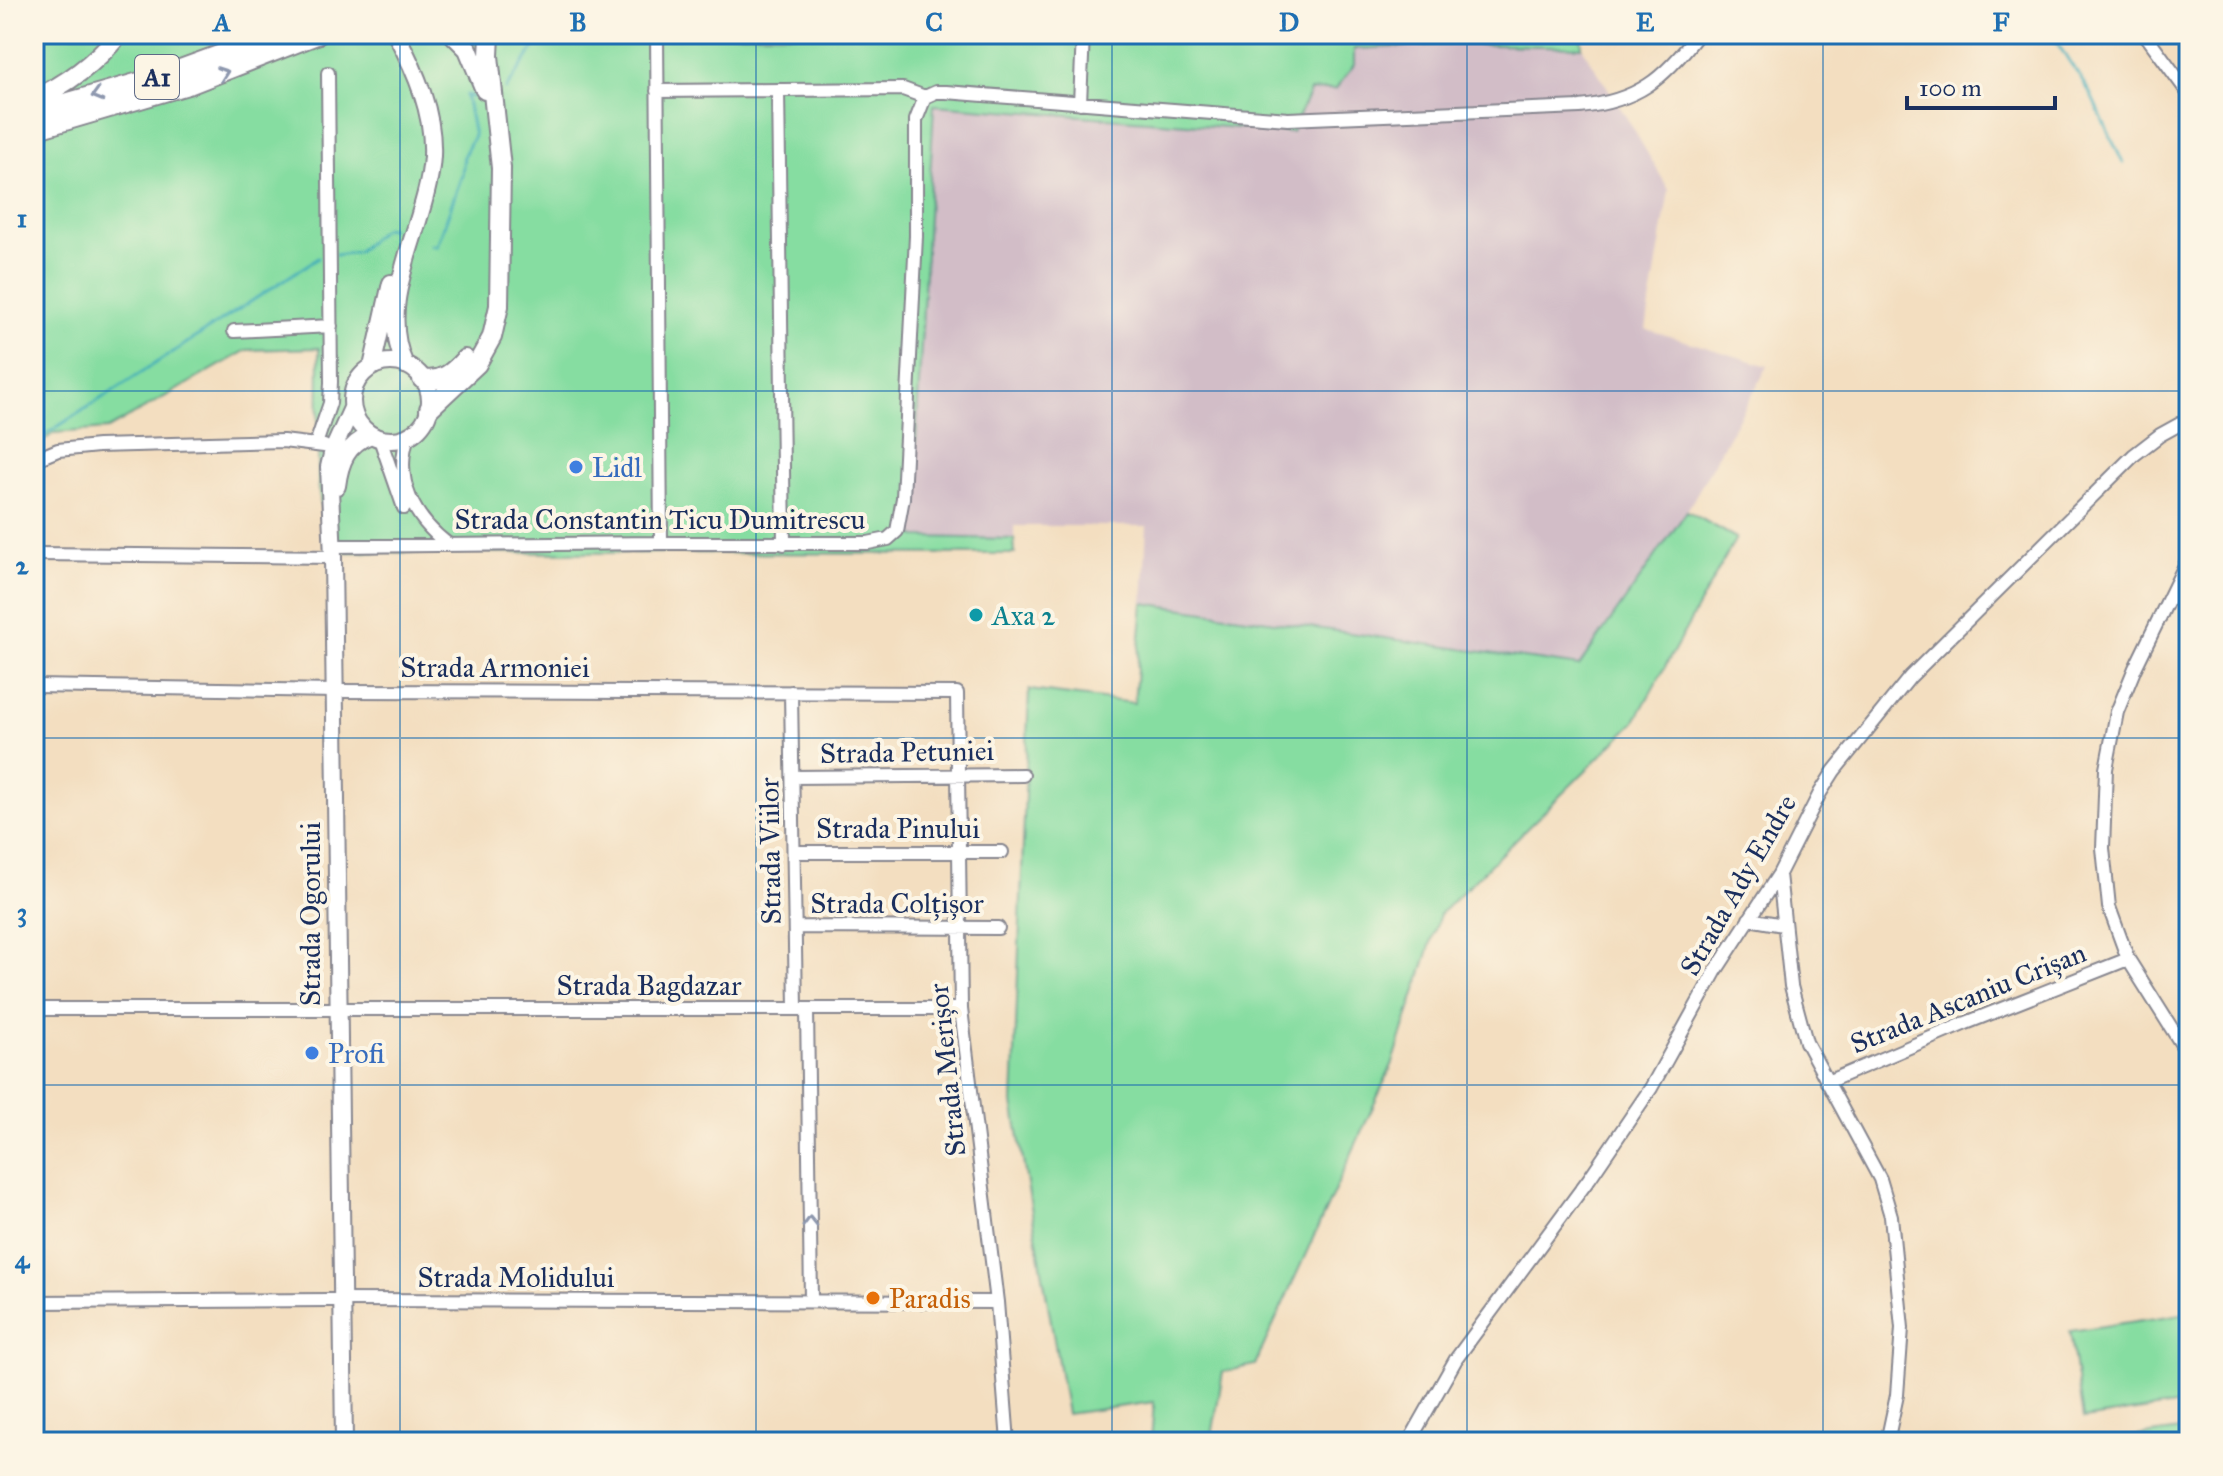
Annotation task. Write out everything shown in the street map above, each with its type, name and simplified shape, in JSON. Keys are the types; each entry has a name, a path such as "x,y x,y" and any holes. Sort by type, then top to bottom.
{"highway":[{"path":"34,99 76,76 99,57 119,34"},
{"name":"A1","path":"34,112 154,78 276,34"},
{"path":"453,34 474,60 496,132"},
{"path":"429,409 477,364 492,337 500,293 501,168 489,56 490,34"},
{"name":"A1","path":"34,130 180,87 319,35"},
{"path":"422,379 437,380 455,370 482,334 491,303 501,232"}],"main road":[{"path":"396,34 424,101 431,135 430,171 418,228 397,297 395,332 405,365"},
{"path":"372,367 388,363 405,365 422,379 429,393 429,409 424,422 408,436 394,440 376,437 357,420 352,398 358,380 372,367 392,279 420,211"},
{"name":"Strada Ogorului","path":"344,1442 335,691 329,477 333,450 352,408"},
{"name":"Strada Ogorului","path":"330,547 339,468 352,445 376,437"}],"street":[{"path":"657,34 661,543"},
{"path":"1080,103 1083,34"},
{"path":"657,91 903,89 925,97 946,92 1288,119 1601,105 1620,101 1658,79 1698,34"},
{"path":"2145,34 2189,94"},
{"path":"316,444 330,403 328,73"},
{"path":"778,90 784,544"},
{"name":"Strada Constantin Ticu Dumitrescu","path":"34,554 449,545 784,544 882,541 893,536 899,525 903,498 916,236 916,120 925,97"},
{"path":"234,331 331,326"},
{"name":"Strada Ady Endre","path":"1409,1442 1456,1359 1589,1179 1651,1088 1715,972 1779,874 1827,782 1910,677 2134,455 2160,435 2189,419"},
{"path":"408,436 403,455 406,491 413,507 432,532"},
{"path":"376,437 405,510 421,527 449,545"},
{"path":"34,460 58,450 98,446 283,441 316,444 333,450"},
{"path":"2189,557 2124,694 2109,747 2104,811 2104,869 2113,922 2128,959 2189,1056"},
{"name":"Strada Armoniei","path":"34,686 335,691 957,693"},
{"name":"Strada Viilor","path":"791,692 795,927 802,1009 811,1300"},
{"name":"Strada Merișor","path":"957,693 961,1009 997,1302 1008,1442"},
{"name":"Strada Petuniei","path":"793,777 1023,775"},
{"name":"Strada Pinului","path":"794,852 1002,852"},
{"path":"1779,874 1783,925 1797,1014 1806,1042 1880,1179 1891,1216 1902,1328 1897,1395 1887,1442"},
{"path":"1749,919 1783,925"},
{"name":"Strada Colțișor","path":"795,927 998,928"},
{"name":"Strada Ascaniu Crișan","path":"1827,1082 2128,959"},
{"name":"Strada Bagdazar","path":"34,1009 961,1009"},
{"name":"Strada Molidului","path":"34,1302 997,1302"}],"shaded area":[{"path":"1456,44 1582,47 1669,190 1646,329 1768,366 1687,511 1579,666 1143,603 1147,526 1014,526 1014,539 916,537 912,533 934,105 1292,132 1310,91 1336,89 1354,65 1353,49"}],"green space":[{"path":"34,34 1581,34 1582,47 1456,44 1354,49 1354,65 1336,89 1310,91 1292,132 934,105 911,533 917,537 1014,539 1015,554 326,552 318,481 319,348 247,350 108,429 54,433 34,448"},
{"path":"1687,511 1736,538 1634,723 1440,914 1393,1063 1255,1365 1223,1372 1211,1442 1151,1442 1154,1402 1067,1414 1013,1103 1029,690 1134,703 1143,603 1579,666"},
{"path":"2189,1313 2189,1403 2083,1419 2070,1331"},
{"path":"2189,1429 2189,1442 2094,1442"}],"waterway":[{"path":"506,89 543,34"},
{"path":"2051,34 2089,91 2123,163"},
{"path":"431,245 437,246 462,175 464,155 474,136 466,95 473,97"},
{"path":"336,255 357,252 384,228 391,229"},
{"path":"34,442 318,258"}],"place":[{"name":"Lidl","path":"576,467"},
{"name":"Axa 2","path":"976,615"},
{"name":"Profi","path":"312,1053"},
{"name":"Paradis","path":"873,1298"}]}
